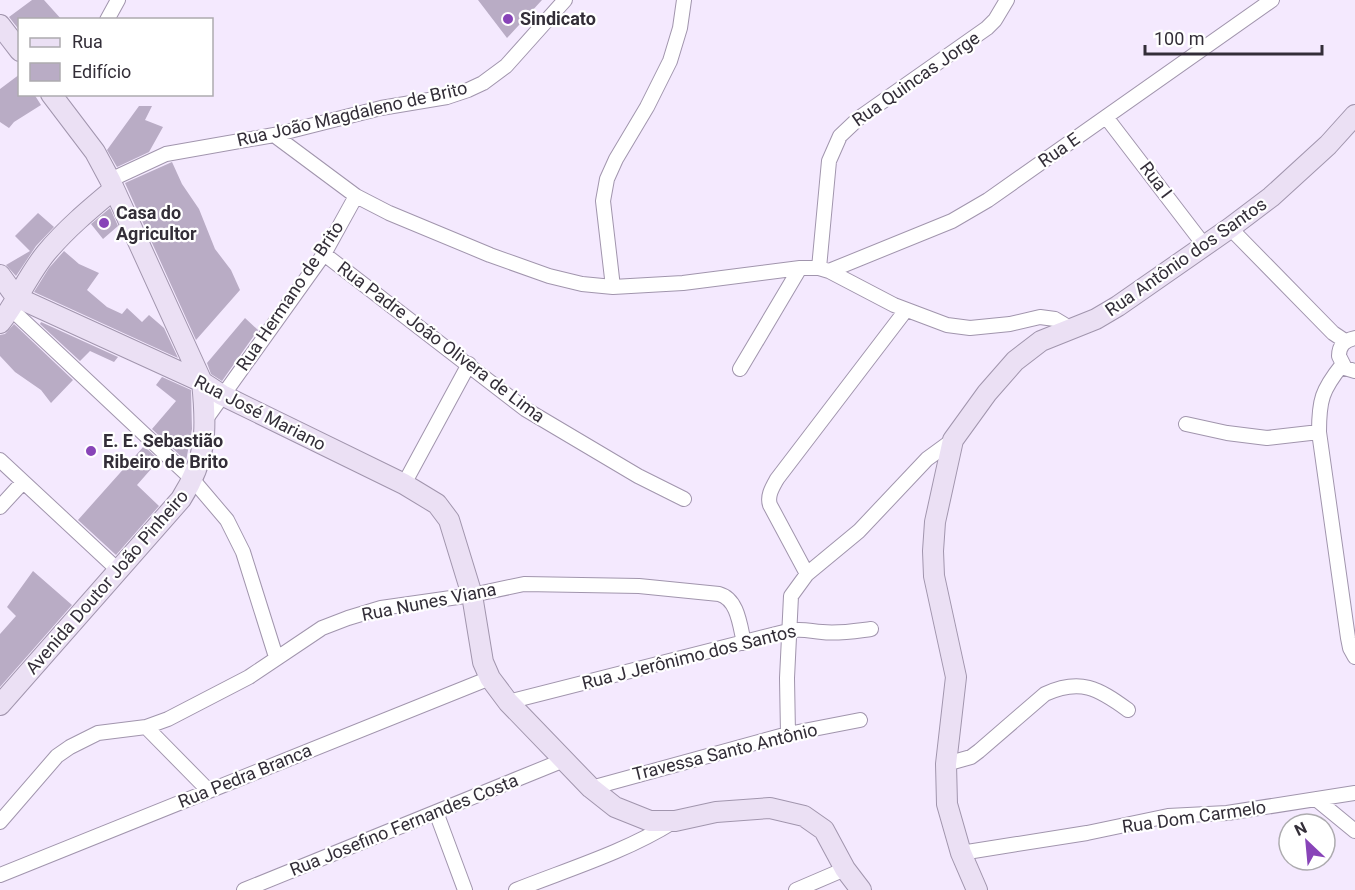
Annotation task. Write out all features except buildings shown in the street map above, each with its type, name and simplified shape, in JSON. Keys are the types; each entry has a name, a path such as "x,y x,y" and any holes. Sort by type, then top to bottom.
{"street":[{"path":"108,18 118,0"},
{"name":"Rua João Magdaleno de Brito","path":"112,184 166,154 274,135 381,108 447,97 483,83 506,66 565,0"},
{"name":"Rua Quincas Jorge","path":"824,270 830,161 840,136 859,118 987,28 995,20 1007,0"},
{"name":"Rua E","path":"824,270 952,221 972,210 1270,0"},
{"path":"613,287 603,201 607,179 670,61 680,28 683,1"},
{"path":"0,25 18,48"},
{"name":"Avenida Doutor João Pinheiro","path":"0,705 181,499 193,480 202,453 206,419 202,382 112,184 95,152 53,96"},
{"name":"Rua Antônio dos Santos","path":"977,890 961,853 946,804 946,764 956,677 934,576 933,551 934,522 953,440 987,393 1015,361 1041,341 1096,319 1118,306 1230,228 1271,198 1328,145 1355,115"},
{"name":"Rua I","path":"1106,117 1204,245"},
{"path":"274,135 356,196 390,213 490,255 549,276 582,284 613,287 683,283 800,268 824,270 906,310 956,327 1010,324 1040,317 1055,319 1070,328"},
{"path":"112,184 45,254 9,310 30,326 193,480 227,520 243,552 276,657"},
{"name":"Rua Hermano de Brito","path":"206,419 324,254 356,196"},
{"path":"1230,228 1333,333 1350,340 1339,351 1342,365 1355,371"},
{"name":"Rua Padre João Olivera de Lima","path":"324,254 470,364 525,409 638,476 684,499"},
{"path":"740,369 800,268"},
{"name":"Rua José Mariano","path":"0,275 9,310 42,309 202,382 222,395 404,484 437,504 445,513 472,594"},
{"path":"30,326 42,309"},
{"path":"807,574 770,505 768,499 771,491 777,479 906,310"},
{"path":"404,484 470,364"},
{"path":"1342,365 1327,384 1324,392 1319,407 1319,432 1348,638 1355,657"},
{"path":"1186,424 1266,438 1319,432"},
{"path":"788,734 788,631 791,596 807,574 859,531 927,459 953,440"},
{"path":"0,460 118,570"},
{"path":"0,507 23,482"},
{"name":"Rua Nunes Viana","path":"0,822 57,756 70,747 98,734 146,727 168,719 249,677 322,628 381,608 524,584 639,586 725,595 735,609 744,643"},
{"path":"472,594 483,662 490,678 508,702 591,789 615,807 650,821 675,821 716,812 770,808 804,816 824,830 855,883 796,890"},
{"name":"Rua J Jerônimo dos Santos","path":"508,702 801,628 820,632 845,633 871,629"},
{"name":"Rua Pedra Branca","path":"0,875 490,678"},
{"path":"946,764 971,757 1045,694 1059,688 1074,685 1090,687 1105,693 1128,710"},
{"name":"Travessa Santo Antônio","path":"591,789 633,775 788,734 860,720"},
{"path":"146,727 208,790"},
{"name":"Rua Josefino Fernandes Costa","path":"244,890 564,760"},
{"name":"Rua Dom Carmelo","path":"961,853 1086,833 1168,816 1227,813 1355,793"},
{"path":"1316,799 1355,831"},
{"path":"436,812 465,890"},
{"path":"516,890 651,836 675,821"}],"place":[{"name":"Sindicato","path":"508,19"},
{"name":"Casa do Agricultor","path":"104,223"},
{"name":"E. E. Sebastião Ribeiro de Brito","path":"91,451"}]}
